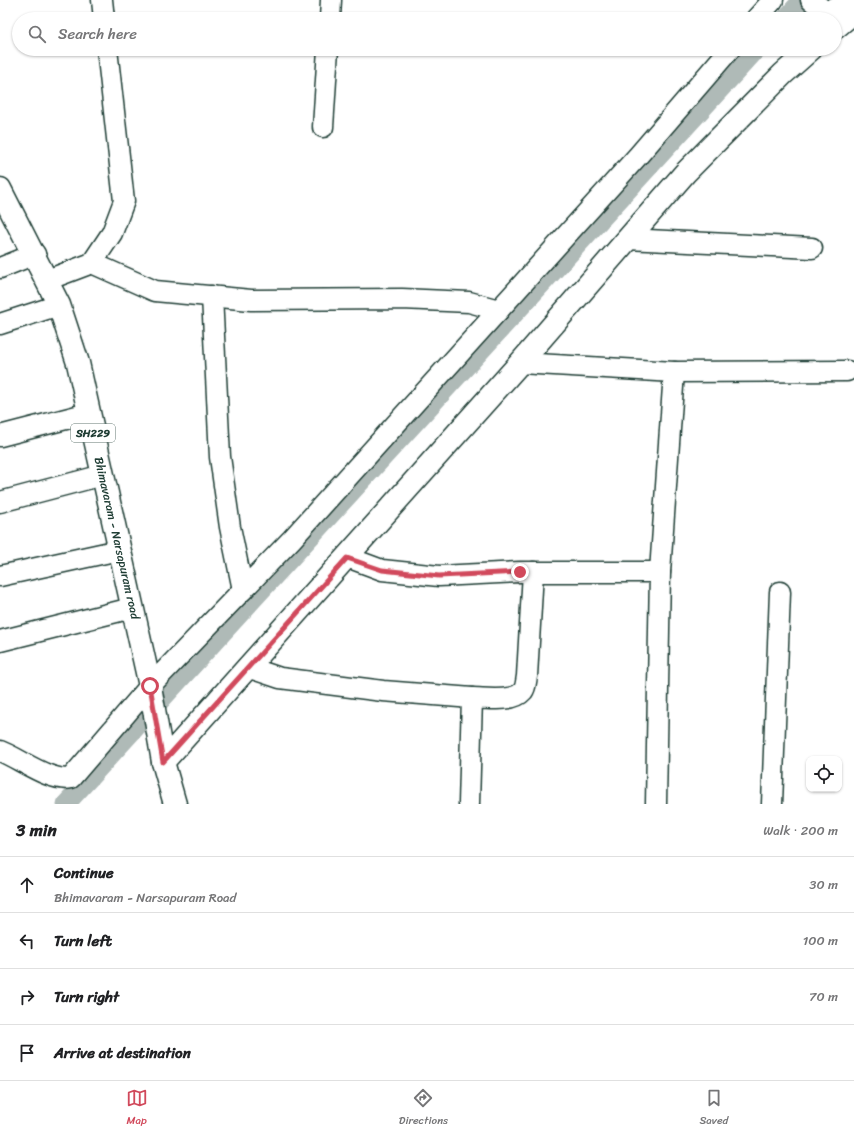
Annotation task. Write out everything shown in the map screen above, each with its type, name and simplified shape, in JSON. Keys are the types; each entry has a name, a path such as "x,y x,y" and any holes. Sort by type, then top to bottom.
{"street":[{"path":"102,0 103,12"},
{"path":"330,12 331,0"},
{"path":"762,12 773,0"},
{"path":"826,12 851,0"},
{"path":"842,12 854,12"},
{"path":"47,280 92,263 112,233 124,201 109,56"},
{"path":"322,127 327,56"},
{"path":"0,750 56,778 71,778 150,688 292,539 499,310 520,284 636,157 724,56"},
{"path":"163,762 190,734 247,667 347,558 520,363 685,173 783,74 803,56"},
{"name":"Bhimavaram - Narsapuram road","path":"0,189 35,254 59,305 78,363 150,688"},
{"path":"627,239 812,248"},
{"path":"0,268 35,254"},
{"path":"92,263 155,291 250,300 402,299 469,302 499,310"},
{"path":"212,296 220,457 230,527 243,590"},
{"path":"0,324 59,305"},
{"path":"520,363 674,372 847,371"},
{"path":"656,804 660,572 674,372"},
{"path":"0,436 89,413"},
{"path":"0,502 103,475"},
{"path":"0,576 120,550"},
{"path":"347,558 382,570 439,576 533,572 660,572"},
{"path":"247,667 280,678 383,691 472,698 505,698 518,695 524,690 527,676 533,572"},
{"path":"772,804 780,592"},
{"path":"0,641 132,608"},
{"name":"SH229","path":"150,688 163,762 175,804"},
{"path":"469,804 472,698"}],"waterway":[{"path":"791,12 802,0"},
{"path":"66,804 751,56"}],"route":[{"path":"150,686 163,762 190,734 256,656 347,558 382,570 439,576 520,572"}]}
